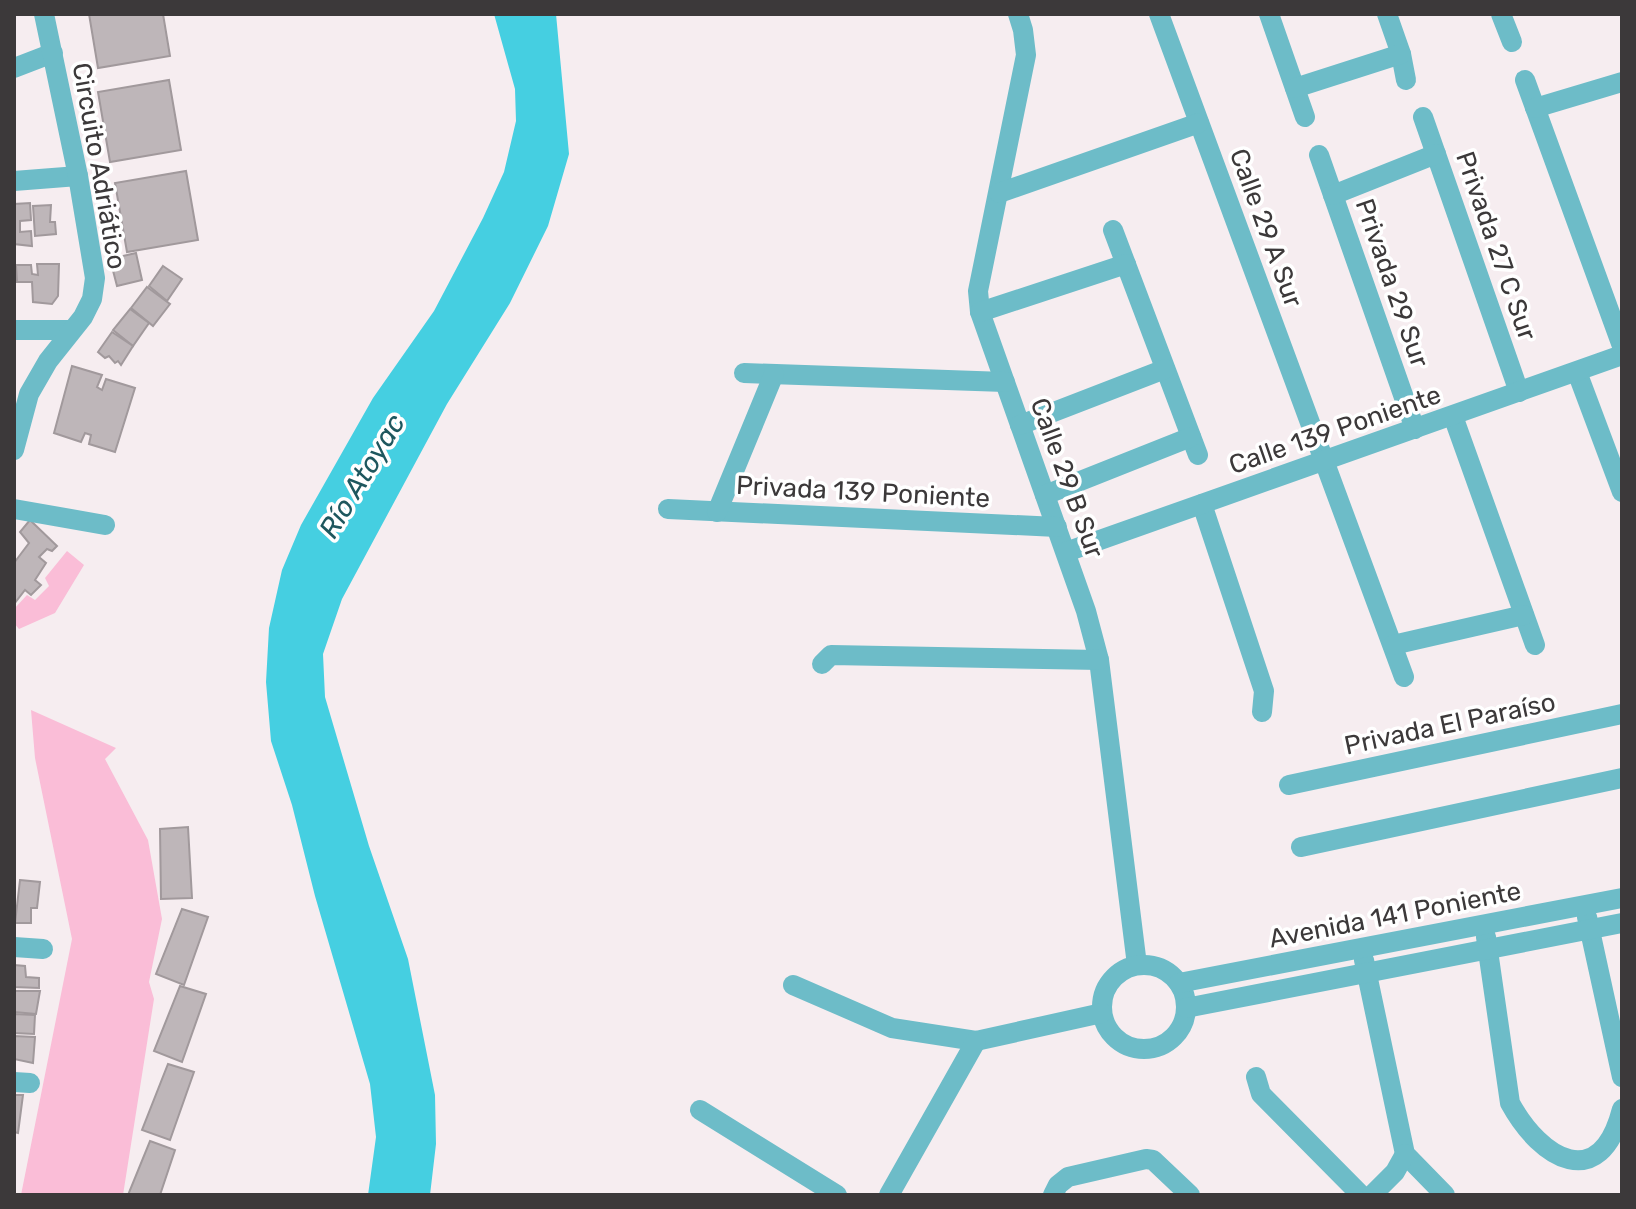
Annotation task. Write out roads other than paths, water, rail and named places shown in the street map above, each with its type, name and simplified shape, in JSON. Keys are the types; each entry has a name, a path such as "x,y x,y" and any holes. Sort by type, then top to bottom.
{"street":[{"name":"Circuito Adriático","path":"14,450 29,394 48,361 83,317 92,299 95,278 78,176 44,14"},
{"name":"Calle 29 B Sur","path":"1018,14 1026,55 978,291 980,312 1066,552 1099,660 1137,965"},
{"name":"Calle 29 A Sur","path":"1159,14 1325,461"},
{"path":"1269,14 1305,117"},
{"path":"1387,14 1406,80"},
{"path":"1503,14 1512,42"},
{"path":"14,68 53,53"},
{"path":"1295,88 1401,54"},
{"path":"1525,80 1622,346"},
{"path":"1535,108 1622,82"},
{"name":"Privada 27 C Sur","path":"1423,117 1519,392"},
{"path":"999,193 1199,123"},
{"path":"1333,195 1436,154"},
{"name":"Privada 29 Sur","path":"1319,155 1415,429"},
{"path":"14,181 78,176"},
{"path":"1045,495 1194,446 1113,230"},
{"path":"980,312 1126,264"},
{"path":"14,330 71,330"},
{"name":"Calle 139 Poniente","path":"1066,552 1622,355"},
{"path":"1020,425 1165,369"},
{"path":"1577,372 1622,492"},
{"path":"744,373 1005,382"},
{"path":"717,512 774,374"},
{"path":"1453,416 1535,645"},
{"path":"1325,461 1404,677"},
{"path":"1202,504 1264,691 1262,712"},
{"path":"14,509 105,525"},
{"name":"Privada 139 Poniente","path":"668,509 1057,527"},
{"path":"1393,645 1524,615"},
{"path":"822,664 831,655 1099,660"},
{"name":"Privada El Paraíso","path":"1289,785 1622,714"},
{"path":"1301,847 1622,778"},
{"name":"Avenida 141 Poniente","path":"1179,983 1622,898"},
{"path":"1584,905 1622,1077"},
{"name":"Avenida 141 Poniente","path":"1186,1008 1622,923"},
{"path":"1485,924 1510,1103 1519,1120 1557,1156 1571,1162 1583,1162 1602,1150 1614,1132 1622,1109"},
{"path":"14,947 43,949"},
{"path":"1362,948 1405,1154 1445,1195"},
{"path":"1137,965 1153,965 1179,983 1186,1008 1178,1031 1159,1047 1146,1049 1122,1044 1105,1025 1102,1000 1113,977 1137,965"},
{"path":"793,985 892,1028 976,1041 1102,1013"},
{"path":"889,1195 976,1041"},
{"path":"1256,1077 1261,1094 1361,1195"},
{"path":"700,1110 837,1195"},
{"path":"1372,1195 1395,1172 1405,1154"},
{"path":"1053,1195 1058,1185 1068,1177 1146,1159 1160,1164 1190,1195"}],"water":[{"name":"Río Atoyac","path":"494,14 556,14 569,154 548,226 510,303 447,404 342,599 323,654 325,697 369,846 408,959 435,1095 436,1144 430,1195 368,1195 376,1137 370,1084 292,805 271,741 266,682 269,628 282,570 301,525 373,398 434,311 504,172 516,121 515,89"}]}
